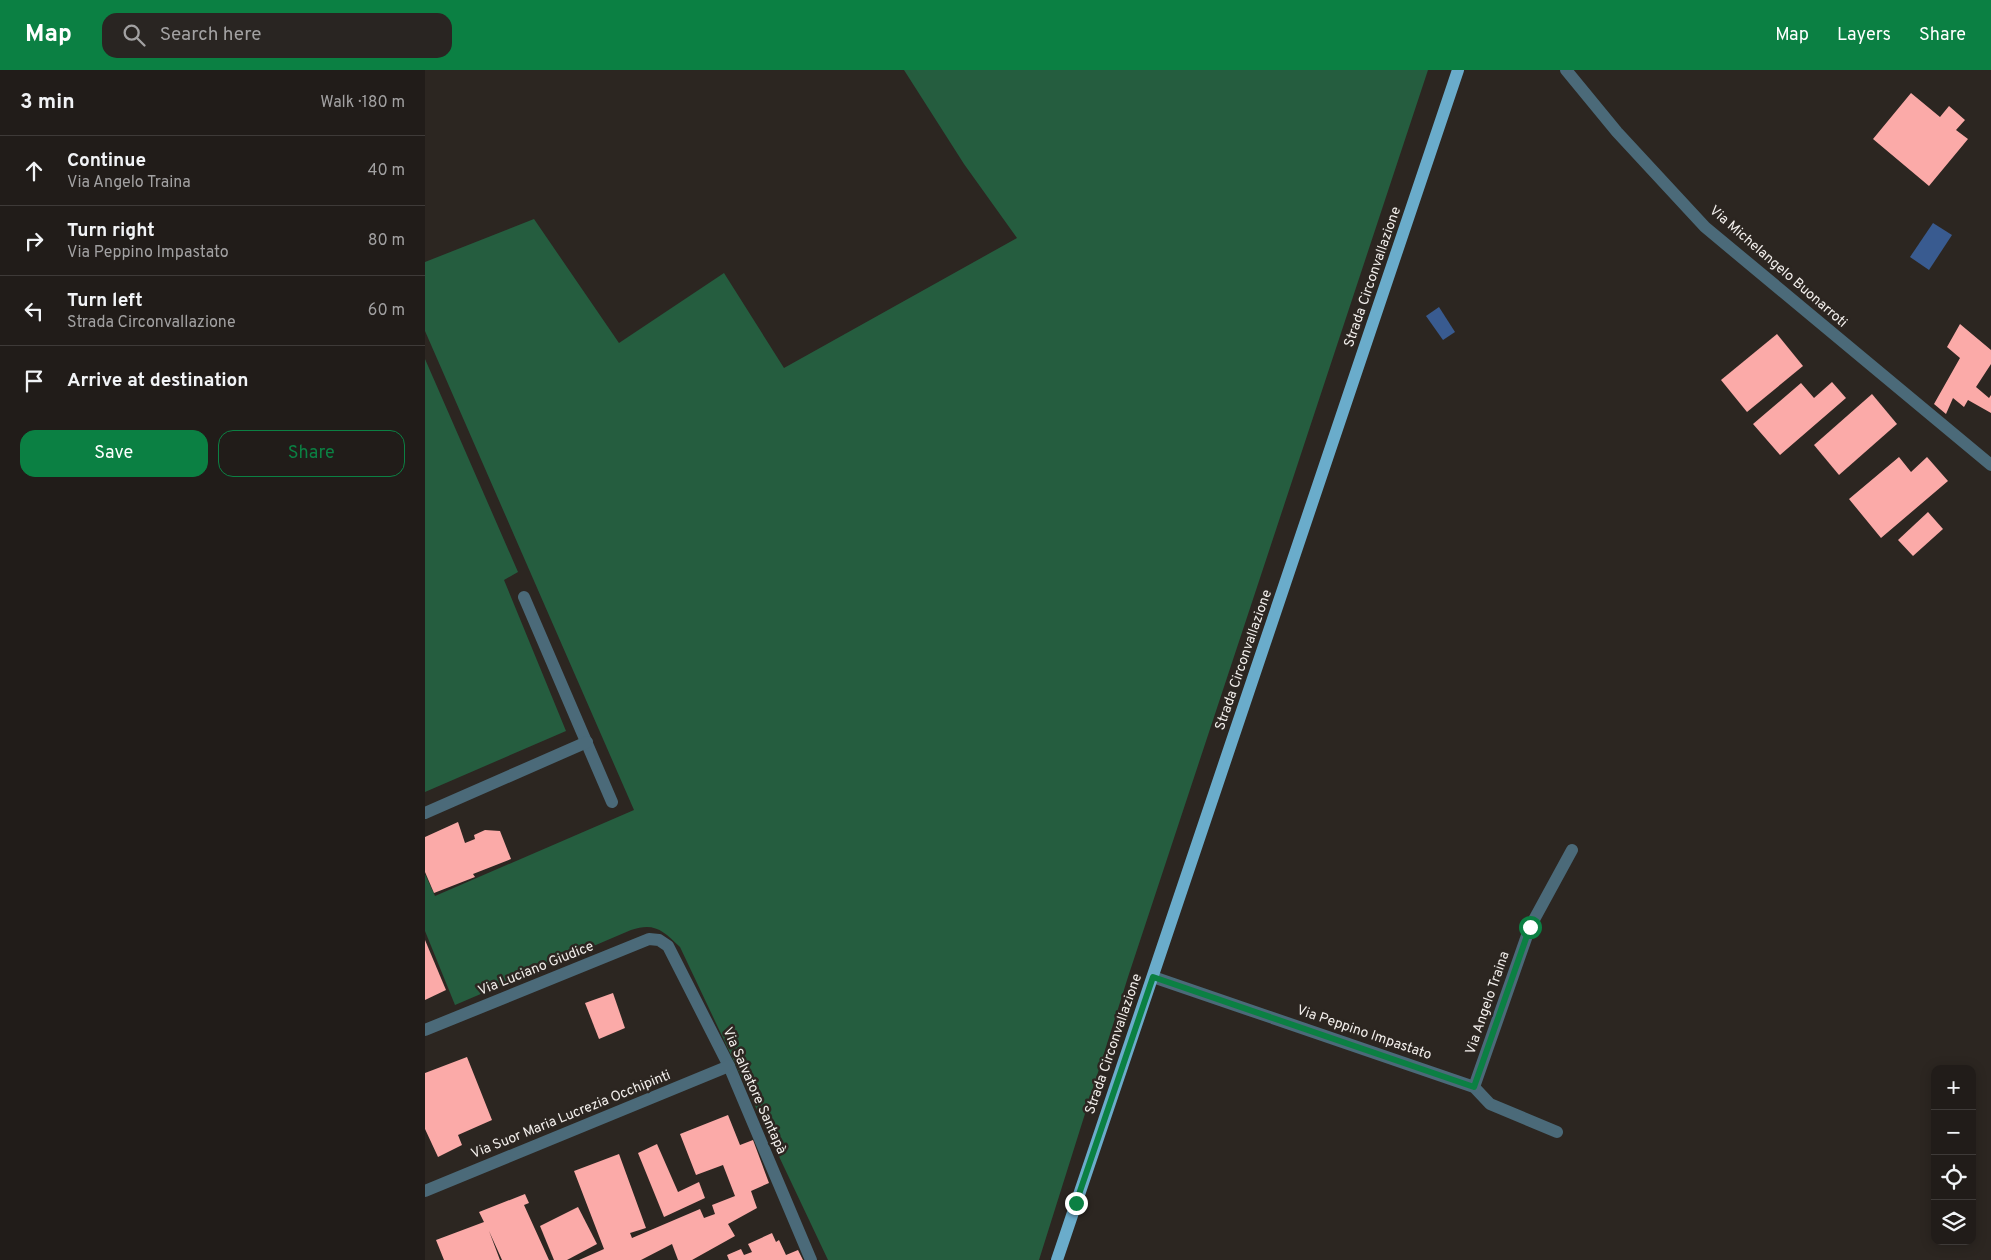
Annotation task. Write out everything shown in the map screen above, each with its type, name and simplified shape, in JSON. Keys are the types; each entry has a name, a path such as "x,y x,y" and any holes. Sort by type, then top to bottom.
{"main road":[{"name":"Strada Circonvallazione","path":"1057,1260 1458,70"}],"street":[{"name":"Via Michelangelo Buonarroti","path":"1566,70 1617,132 1705,227 1991,465"},
{"path":"524,597 612,802"},
{"path":"425,813 587,742"},
{"name":"Via Angelo Traina","path":"1474,1087 1530,927 1572,850"},
{"name":"Via Luciano Giudice","path":"425,1030 649,939 659,940"},
{"name":"Via Salvatore Santapà","path":"659,940 668,946 729,1066 811,1260"},
{"name":"Via Peppino Impastato","path":"1153,977 1474,1087 1490,1104 1557,1132"},
{"name":"Via Suor Maria Lucrezia Occhipinti","path":"425,1191 729,1066"}],"green space":[{"path":"904,70 1428,70 1128,977 1039,1260 828,1260 680,947 658,929 646,927 631,930 455,1005 425,931 425,874 435,896 634,810 425,331 425,262 534,219 619,343 724,273 784,368 1017,238 964,164"},
{"path":"425,359 518,572 504,580 566,731 425,792"}],"water":[{"path":"1933,223 1952,235 1929,270 1910,257"},
{"path":"1439,307 1455,332 1443,340 1426,316"}],"building":[{"path":"1911,93 1940,117 1949,106 1965,120 1956,130 1968,139 1929,186 1873,139"},
{"path":"1960,324 1991,350 1991,364 1976,387 1989,398 1991,395 1991,413 1968,400 1964,407 1953,398 1946,414 1934,404 1960,358 1947,347"},
{"path":"1777,334 1803,366 1747,412 1721,380"},
{"path":"1832,382 1846,398 1780,455 1753,424 1801,383 1814,398"},
{"path":"1872,394 1897,424 1839,475 1814,445"},
{"path":"1899,457 1911,472 1927,457 1948,481 1881,538 1849,499"},
{"path":"1928,512 1943,529 1913,556 1898,540"},
{"path":"458,822 465,843 475,839 474,835 485,830 500,831 511,859 473,874 475,877 434,893 425,872 425,837"},
{"path":"425,940 446,990 425,1000"},
{"path":"613,993 625,1028 599,1039 585,1003"},
{"path":"467,1057 492,1120 458,1135 462,1145 438,1157 425,1129 425,1073"},
{"path":"728,1115 740,1145 753,1140 769,1183 751,1191 757,1208 728,1224 735,1236 692,1260 678,1260 672,1244 641,1260 579,1260 604,1249 574,1171 619,1154 646,1228 630,1233 632,1238 700,1209 704,1218 715,1214 712,1205 735,1196 723,1165 696,1175 680,1134"},
{"path":"657,1144 678,1192 699,1182 705,1198 664,1217 638,1153"},
{"path":"525,1194 529,1203 524,1205 549,1260 502,1260 489,1231 500,1260 444,1260 436,1240 484,1222 479,1212"},
{"path":"578,1207 597,1244 567,1260 554,1260 540,1226"},
{"path":"772,1233 776,1242 779,1240 786,1255 798,1250 803,1260 729,1260 727,1255 741,1249 744,1255 752,1252 748,1244"}],"route":[{"path":"1076,1203 1153,977 1474,1087 1530,927"}]}
